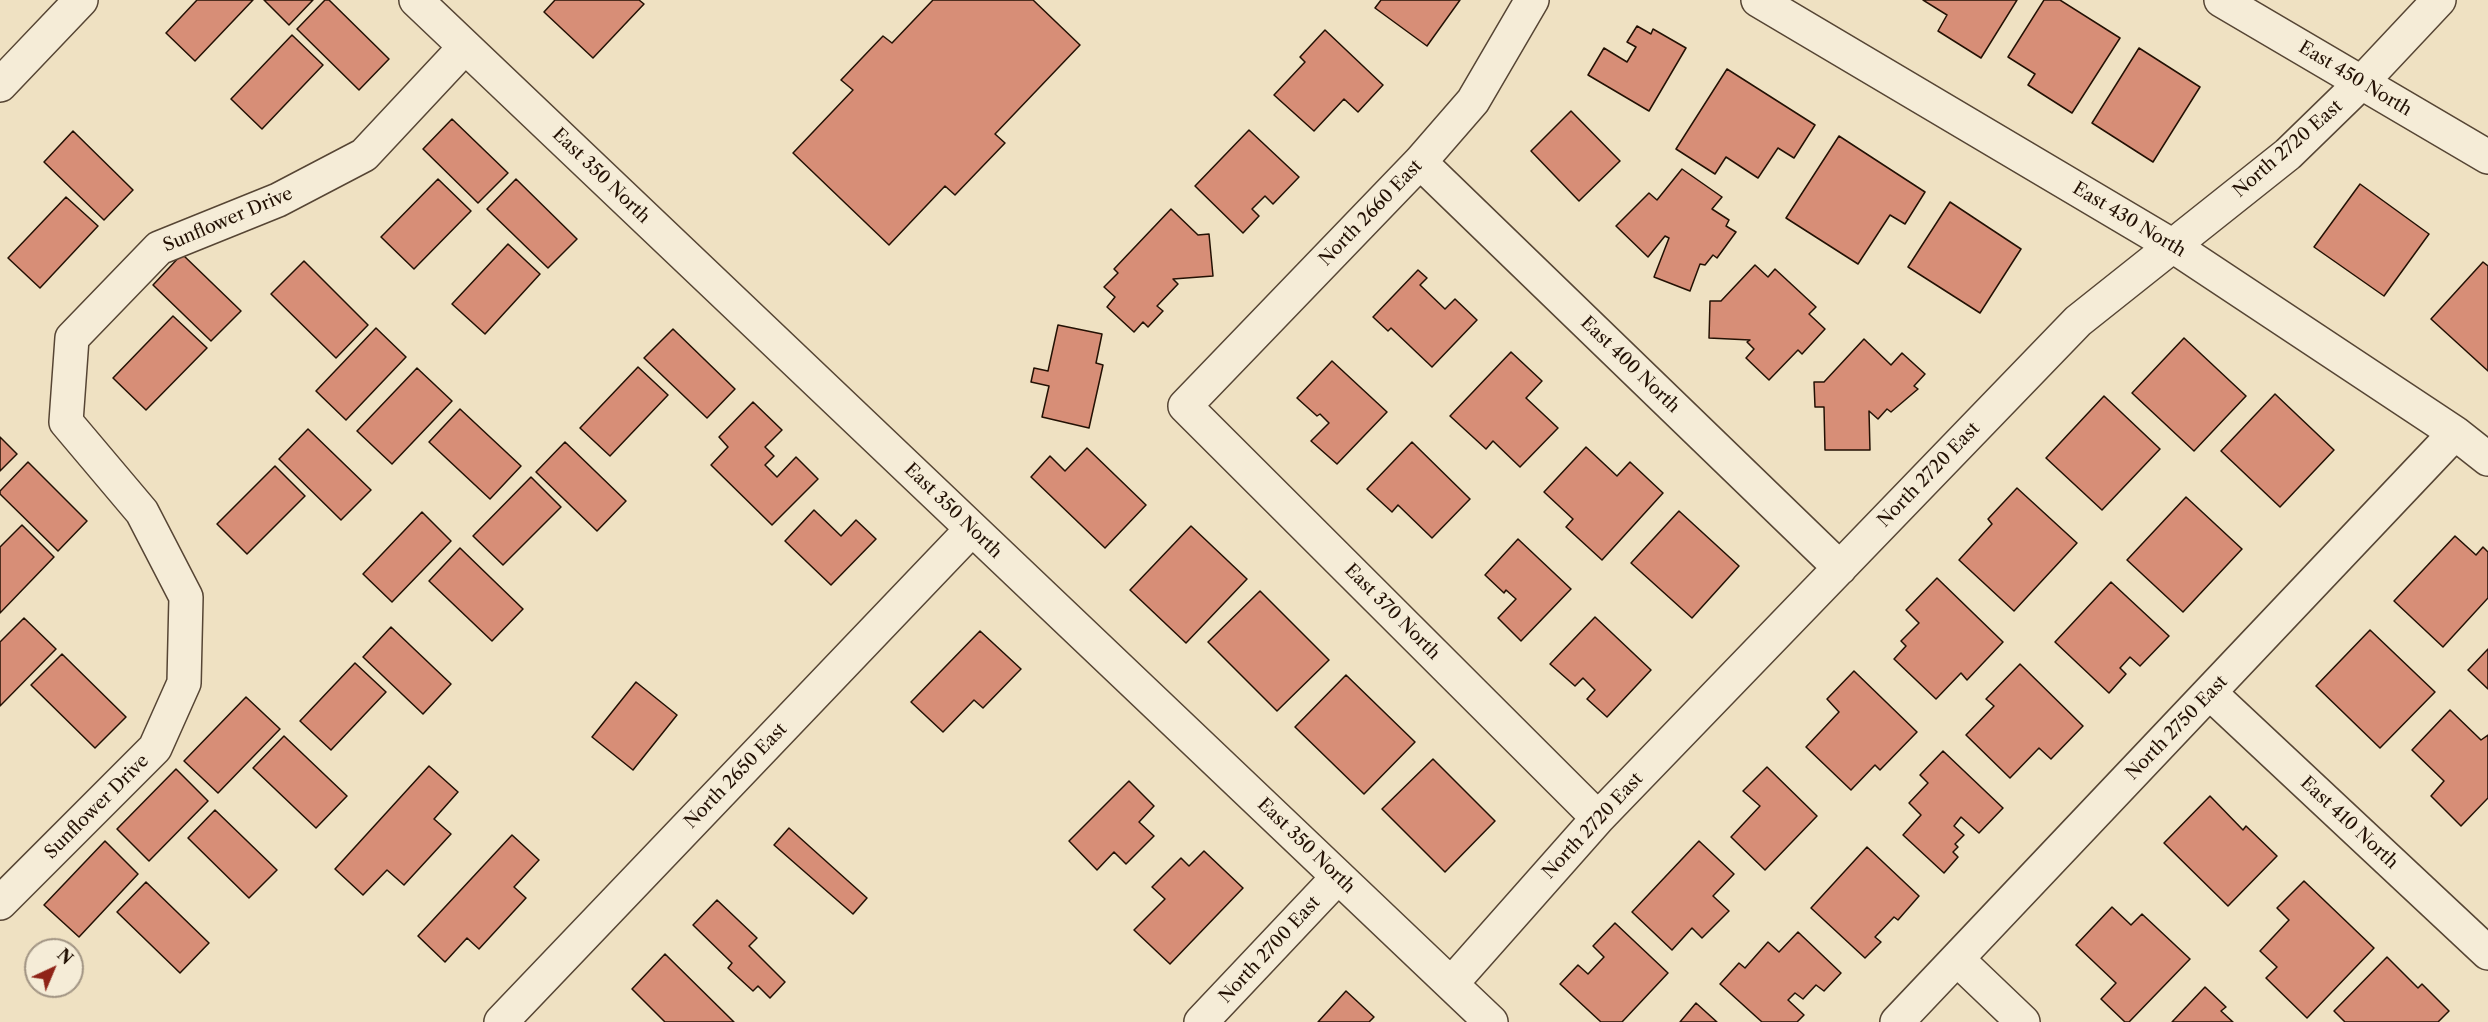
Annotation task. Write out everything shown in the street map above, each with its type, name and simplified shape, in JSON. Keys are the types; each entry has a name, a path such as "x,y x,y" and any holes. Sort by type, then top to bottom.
{"street":[{"path":"0,85 81,0"},
{"name":"North 2660 East","path":"1185,406 1420,162 1473,101 1532,0"},
{"name":"East 430 North","path":"1758,0 2173,246 2455,433 2488,459"},
{"name":"East 450 North","path":"2221,0 2488,157"},
{"name":"North 2720 East","path":"1451,984 1598,818 2078,321 2288,154 2361,83 2439,0"},
{"name":"East 350 North","path":"427,4 465,48 1491,1022"},
{"name":"Sunflower Drive","path":"0,903 155,748 184,682 186,597 142,512 66,422 72,338 159,248 278,200 364,155 465,48"},
{"name":"East 400 North","path":"1420,162 1840,568"},
{"name":"East 370 North","path":"1185,406 1598,818"},
{"name":"North 2750 East","path":"1897,1022 2455,433"},
{"name":"North 2650 East","path":"501,1022 972,529"},
{"name":"East 410 North","path":"2210,693 2488,953"},
{"name":"North 2700 East","path":"1201,1022 1338,877"},
{"path":"1957,959 2023,1022"}],"building":[{"path":"197,0 253,0 195,61 166,33"},
{"path":"264,0 313,0 289,25"},
{"path":"325,0 329,0 389,59 359,90 297,29"},
{"path":"555,0 639,0 644,4 593,58 544,12"},
{"path":"933,0 1033,0 1080,45 995,134 1005,143 955,195 945,186 889,245 793,153 853,90 841,80 883,36 892,43"},
{"path":"1381,0 1460,0 1427,46 1375,8"},
{"path":"1923,0 2017,0 1981,58 1938,31 1947,15"},
{"path":"2044,0 2060,0 2120,38 2072,113 2028,85 2035,74 2008,57"},
{"path":"1637,26 1651,34 1653,29 1686,48 1649,111 1588,75 1604,48 1627,62 1636,47 1627,42"},
{"path":"1325,30 1383,85 1358,112 1344,99 1314,131 1274,95 1305,62 1300,57"},
{"path":"292,35 323,65 262,129 231,99"},
{"path":"2139,48 2200,87 2153,162 2092,123"},
{"path":"1727,69 1815,125 1794,158 1778,148 1758,178 1726,157 1715,174 1676,149"},
{"path":"1571,111 1620,161 1579,201 1531,151"},
{"path":"452,119 508,173 478,203 423,149"},
{"path":"1249,130 1299,177 1273,204 1265,196 1252,209 1259,216 1243,233 1195,186"},
{"path":"73,131 133,190 104,220 44,162"},
{"path":"1839,136 1925,192 1905,224 1890,215 1858,264 1786,218"},
{"path":"1682,169 1722,197 1712,209 1729,220 1726,226 1736,232 1717,258 1713,255 1705,265 1700,264 1690,291 1654,277 1669,238 1665,236 1648,257 1616,226 1649,193 1657,200"},
{"path":"438,179 471,211 414,269 381,237"},
{"path":"516,179 577,239 548,268 487,209"},
{"path":"2360,184 2429,234 2384,296 2314,247"},
{"path":"66,197 98,226 40,288 8,258"},
{"path":"1950,202 2021,249 1980,313 1908,267"},
{"path":"1171,209 1198,235 1209,234 1213,276 1173,279 1178,284 1157,306 1163,311 1148,327 1143,322 1134,332 1107,307 1115,297 1104,287 1118,273 1114,269"},
{"path":"508,244 540,274 485,334 452,304"},
{"path":"182,254 241,311 211,341 153,285"},
{"path":"304,261 368,325 336,358 271,294"},
{"path":"2483,262 2488,266 2488,371 2431,319"},
{"path":"1755,265 1768,277 1775,269 1816,307 1809,314 1825,329 1802,354 1798,350 1769,380 1746,358 1754,349 1747,342 1750,340 1709,338 1710,301 1721,301"},
{"path":"1418,270 1427,278 1420,285 1445,309 1455,299 1477,320 1432,367 1391,328 1388,331 1373,317"},
{"path":"173,316 207,348 146,410 113,378"},
{"path":"1058,325 1102,334 1096,363 1103,365 1089,428 1042,417 1049,386 1031,382 1034,368 1048,371"},
{"path":"376,328 406,357 346,420 316,391"},
{"path":"673,329 735,389 707,418 644,358"},
{"path":"2184,338 2246,396 2194,451 2132,393"},
{"path":"1864,339 1891,365 1902,353 1925,374 1914,386 1918,389 1891,412 1887,409 1878,419 1869,411 1870,450 1825,450 1824,407 1815,407 1814,382 1824,382"},
{"path":"1511,352 1542,381 1526,398 1558,428 1520,467 1493,441 1486,449 1450,416"},
{"path":"1332,361 1387,412 1337,464 1311,441 1329,423 1320,414 1317,416 1297,398"},
{"path":"638,367 668,395 610,456 580,428"},
{"path":"417,368 452,401 392,464 357,431"},
{"path":"2275,394 2334,450 2280,507 2221,451"},
{"path":"2104,396 2160,449 2102,510 2046,458"},
{"path":"753,402 782,430 765,447 774,456 765,465 777,477 796,457 818,479 772,525 711,465 728,447 719,437"},
{"path":"460,409 521,466 490,499 429,442"},
{"path":"308,429 371,490 341,520 279,459"},
{"path":"0,437 17,454 0,471"},
{"path":"565,442 626,501 597,531 536,472"},
{"path":"1412,442 1470,499 1432,538 1398,505 1392,512 1367,489"},
{"path":"1586,447 1617,476 1630,462 1663,493 1602,560 1566,527 1573,519 1544,492"},
{"path":"1087,448 1146,505 1105,548 1031,477 1050,456 1065,471"},
{"path":"28,462 87,521 58,551 0,494 0,491"},
{"path":"275,466 305,496 247,554 217,524"},
{"path":"531,477 561,507 503,565 473,536"},
{"path":"2017,488 2077,543 2014,611 1959,560 1992,524 1988,519"},
{"path":"2186,497 2242,549 2183,612 2127,560"},
{"path":"814,510 841,536 856,520 876,539 831,585 785,541"},
{"path":"1679,511 1739,566 1692,618 1631,563"},
{"path":"422,512 451,541 392,602 363,574"},
{"path":"22,525 54,557 0,613 0,547"},
{"path":"1191,526 1247,579 1186,643 1130,590"},
{"path":"2455,536 2476,555 2483,547 2488,552 2488,598 2443,647 2394,601"},
{"path":"1518,539 1571,589 1521,641 1498,618 1516,599 1506,590 1504,593 1485,575"},
{"path":"460,548 523,609 492,641 429,581"},
{"path":"1937,578 2003,642 1967,680 1961,673 1936,699 1894,659 1906,646 1901,641 1919,623 1906,610"},
{"path":"2111,582 2169,636 2140,666 2130,657 2120,668 2126,674 2109,693 2055,642"},
{"path":"1260,591 1329,660 1277,711 1208,642"},
{"path":"1595,617 1651,670 1607,717 1587,699 1595,690 1583,678 1575,686 1550,664"},
{"path":"24,618 56,649 0,706 0,642"},
{"path":"391,627 451,684 423,714 363,657"},
{"path":"2370,630 2435,692 2380,748 2316,686"},
{"path":"980,631 1021,669 983,708 974,700 943,732 911,702"},
{"path":"2488,649 2488,689 2468,670"},
{"path":"62,654 126,717 95,748 31,685"},
{"path":"355,663 386,692 331,750 300,721"},
{"path":"2020,664 2083,726 2051,759 2039,748 2010,778 1966,735 1994,706 1986,699"},
{"path":"1854,671 1917,732 1880,770 1875,765 1851,790 1806,747 1839,712 1827,699"},
{"path":"1346,675 1415,742 1364,794 1295,727"},
{"path":"636,682 677,715 633,770 592,737"},
{"path":"246,697 280,729 218,793 184,761"},
{"path":"2450,710 2481,740 2488,735 2488,798 2461,826 2431,796 2444,781 2412,750"},
{"path":"284,736 347,796 316,828 253,768"},
{"path":"1943,751 2003,808 1979,833 1961,817 1954,826 1964,835 1955,844 1958,847 1953,852 1958,857 1944,873 1903,835 1921,815 1909,803 1928,783 1920,775"},
{"path":"1433,759 1495,821 1445,872 1382,809"},
{"path":"429,766 458,792 434,819 451,834 404,885 387,870 363,895 335,869"},
{"path":"1767,767 1817,816 1765,870 1731,837 1760,806 1743,791"},
{"path":"176,769 208,801 149,861 117,829"},
{"path":"1129,781 1154,806 1139,822 1154,836 1126,864 1114,852 1097,870 1069,841"},
{"path":"2210,796 2243,830 2246,826 2277,856 2228,906 2164,843"},
{"path":"215,810 277,870 249,898 188,838"},
{"path":"789,828 867,898 853,914 774,845"},
{"path":"512,835 539,860 514,887 526,898 479,949 467,938 445,962 418,936"},
{"path":"105,841 138,874 79,937 44,905"},
{"path":"1699,841 1734,874 1713,896 1729,911 1702,938 1692,928 1672,950 1632,912"},
{"path":"1867,847 1919,896 1898,920 1894,917 1875,937 1881,942 1865,958 1811,908"},
{"path":"1204,851 1243,888 1170,964 1134,930 1165,899 1152,887 1181,858 1189,866"},
{"path":"2304,881 2374,948 2307,1018 2266,978 2277,967 2260,951 2289,920 2277,908"},
{"path":"146,882 209,943 180,973 117,912"},
{"path":"717,900 757,938 749,946 785,982 770,998 758,986 753,991 728,968 732,963 693,925"},
{"path":"2112,907 2131,925 2142,914 2190,959 2129,1022 2125,1022 2101,999 2116,983 2076,945"},
{"path":"1615,923 1668,973 1622,1022 1601,1022 1560,984 1578,965 1588,974 1604,957 1593,946"},
{"path":"1798,932 1841,973 1824,991 1816,985 1803,999 1795,993 1788,1000 1804,1015 1797,1022 1762,1022 1720,984 1739,963 1745,968 1768,942 1779,952"},
{"path":"665,954 734,1022 665,1022 632,989"},
{"path":"2387,957 2418,988 2422,984 2449,1011 2438,1022 2345,1022 2334,1011"},
{"path":"2205,987 2226,1007 2221,1011 2233,1022 2172,1022"},
{"path":"1346,991 1374,1017 1369,1022 1318,1022"},
{"path":"1696,1003 1717,1022 1680,1022"}]}
